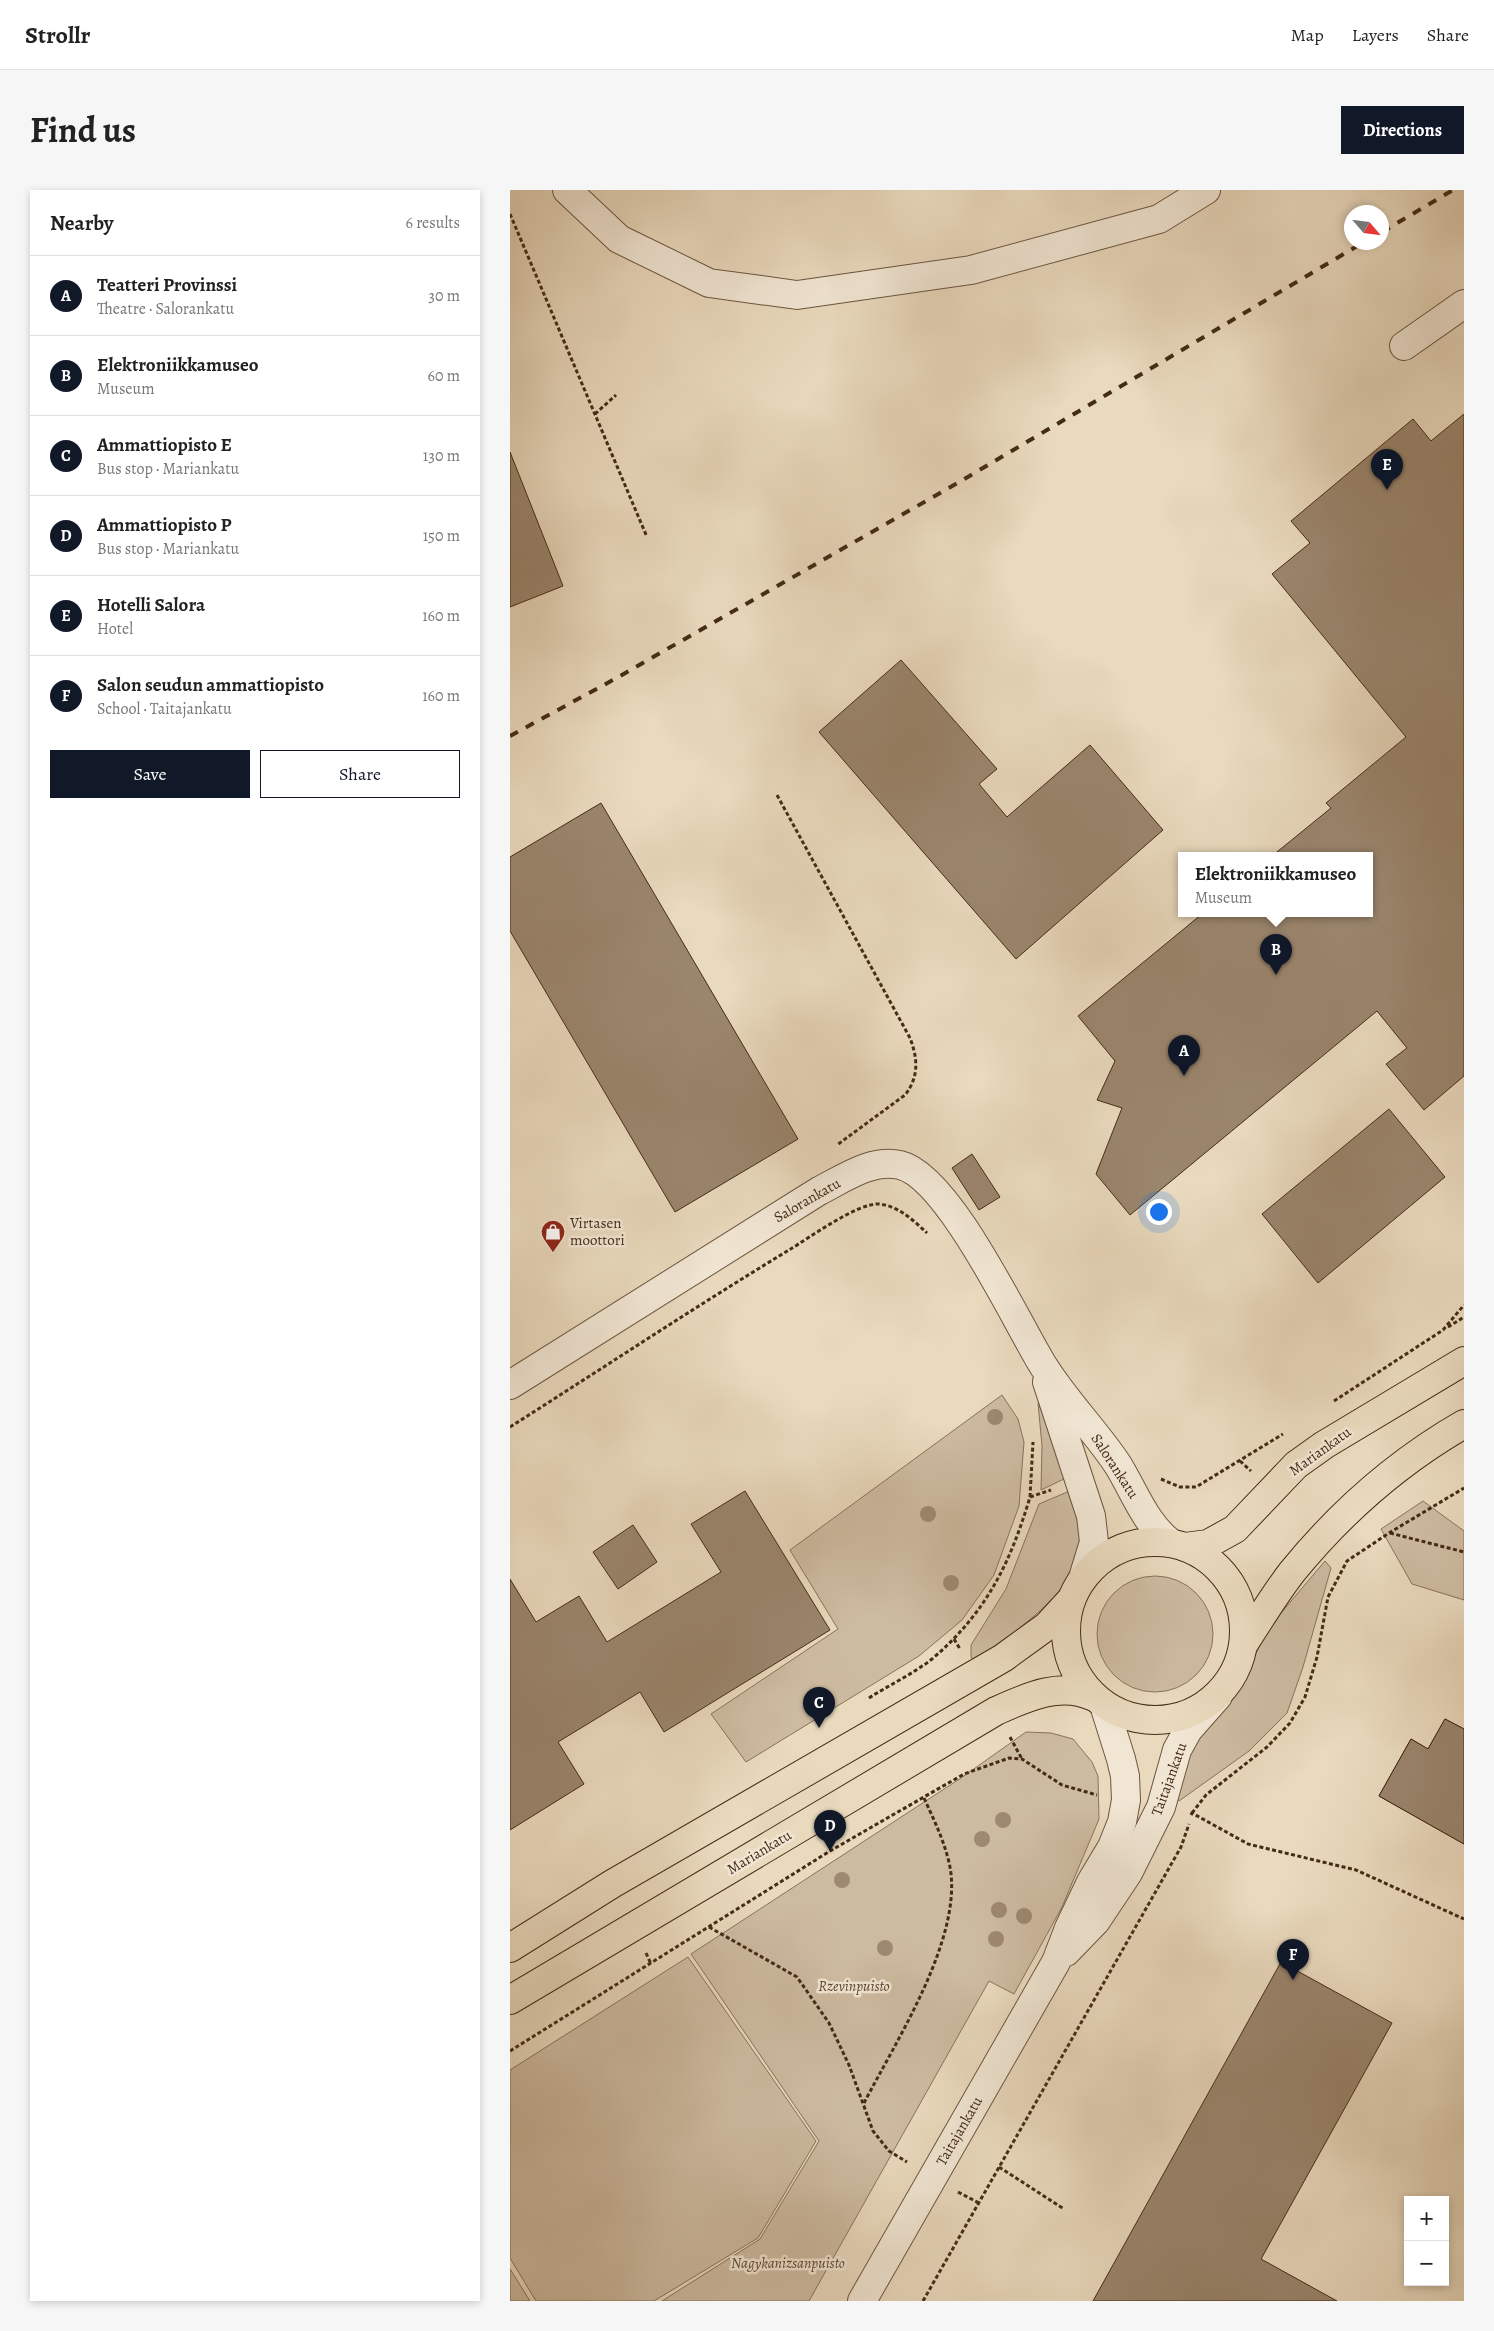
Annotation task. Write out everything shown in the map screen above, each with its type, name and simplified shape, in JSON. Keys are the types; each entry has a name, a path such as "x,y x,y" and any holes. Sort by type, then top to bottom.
{"main road":[{"name":"Mariankatu","path":"1178,1545 1208,1544 1235,1528 1296,1465 1324,1444 1464,1361"},
{"path":"1077,1589 1066,1625 1068,1650 1076,1674 1099,1701 1122,1715 1142,1720 1162,1721 1192,1714 1218,1696 1236,1671 1245,1642 1291,1573 1328,1531 1373,1488 1439,1439 1464,1424"},
{"path":"510,1948 612,1884 1003,1658 1048,1626 1100,1560 1122,1548 1146,1542 1178,1545 1194,1550 1215,1564 1231,1582 1243,1611 1245,1642"},
{"name":"Mariankatu","path":"510,2000 996,1711 1031,1695 1049,1692 1077,1691 1099,1701"}],"street":[{"path":"567,190 619,239 709,283 797,295 971,270 1159,218 1206,190"},
{"path":"1404,346 1464,304"},
{"name":"Salorankatu","path":"510,1385 819,1191 863,1169 887,1164 901,1165 931,1184 965,1230 1042,1364 1118,1465 1158,1532 1178,1545"},
{"name":"Salorankatu","path":"1042,1364 1091,1516 1094,1542 1077,1589"},
{"name":"Taitajankatu","path":"1056,1962 1096,1921 1128,1873 1160,1807 1177,1750 1188,1730 1218,1696"},
{"name":"Taitajankatu","path":"862,2301 1056,1962 1069,1928 1091,1882 1112,1847 1122,1822 1126,1800 1125,1776 1121,1759 1099,1701"}],"path":[{"path":"510,214 646,537"},
{"path":"595,414 616,395"},
{"path":"777,795 910,1038 916,1054 916,1071 912,1086 905,1095 836,1146"},
{"path":"819,1191 838,1221"},
{"path":"510,1427 838,1221 865,1207 879,1204 895,1208 929,1234"},
{"path":"1443,1330 1464,1306"},
{"path":"1329,1404 1464,1317"},
{"path":"1155,1475 1174,1485 1196,1487 1288,1431"},
{"path":"862,1702 930,1660 954,1639 980,1608 1002,1576 1019,1534 1030,1497 1033,1432"},
{"path":"1030,1497 1080,1479"},
{"path":"923,2301 1181,1846 1192,1814 1206,1795 1267,1747 1290,1723 1306,1697 1318,1657 1328,1597 1347,1561 1389,1532 1464,1488"},
{"path":"1389,1532 1464,1552"},
{"path":"510,2051 708,1927 923,1796 964,1774 1009,1758 1022,1759 1062,1785 1086,1793 1126,1800"},
{"path":"864,2104 933,1970 952,1903 950,1868 941,1832 923,1796"},
{"path":"1160,1807 1192,1814 1248,1844 1356,1870 1464,1919"},
{"path":"708,1927 797,1977 829,2023 864,2104 873,2131 890,2151 933,2178 979,2203"},
{"path":"999,2167 1064,2209"}],"green space":[{"path":"1002,1395 1018,1419 1024,1442 1019,1506 994,1575 962,1620 919,1656 746,1762 711,1714 838,1629 790,1550"},
{"path":"1038,1403 1055,1440 1066,1478 1041,1490 1042,1446"},
{"path":"1072,1490 1083,1527 1082,1548 1075,1568 1046,1605 1009,1636 974,1661 971,1657 971,1645 1006,1589 1039,1504"},
{"path":"1423,1501 1464,1531 1464,1600 1412,1584 1381,1529"},
{"path":"1325,1561 1331,1568 1303,1667 1287,1713 1249,1751 1179,1801 1177,1798 1193,1738 1237,1690 1270,1626"},
{"path":"1155,1576 1177,1580 1196,1593 1209,1612 1213,1634 1209,1656 1196,1675 1177,1688 1155,1692 1133,1688 1114,1675 1101,1656 1097,1634 1101,1612 1114,1593 1133,1580"},
{"name":"Rzevinpuisto","path":"1026,1732 1051,1733 1073,1739 1092,1762 1098,1776 1099,1819 1062,1907 1014,1994 989,1981 809,2301 662,2301 760,2239 819,2141 691,1954 961,1778"},
{"path":"688,1957 816,2141 758,2238 654,2301 536,2301 510,2258 510,2070"},
{"path":"510,2269 530,2301 510,2301"}],"building":[{"path":"1464,414 1464,1076 1424,1110 1386,1064 1407,1048 1377,1011 1130,1215 1096,1174 1122,1108 1097,1100 1115,1061 1078,1016 1198,917 1373,917 1373,852 1277,852 1331,808 1326,803 1406,737 1272,574 1310,543 1291,521 1413,419 1431,441"},
{"path":"510,452 563,586 510,607"},
{"path":"901,660 997,769 979,784 1007,817 1090,745 1163,830 1016,959 819,732"},
{"path":"601,803 798,1139 675,1212 510,931 510,857"},
{"path":"1389,1109 1445,1177 1318,1283 1262,1214"},
{"path":"972,1154 1000,1197 979,1210 952,1168"},
{"path":"745,1491 830,1630 664,1732 640,1692 558,1742 584,1784 510,1830 510,1579 536,1622 579,1596 607,1642 721,1572 691,1524"},
{"path":"633,1525 657,1562 618,1589 593,1552"},
{"path":"1445,1719 1464,1729 1464,1844 1379,1796 1411,1739 1428,1749"},
{"path":"1445,1719 1464,1729 1464,1844 1379,1796 1411,1739 1428,1749"},
{"path":"1281,1962 1392,2023 1261,2259 1337,2301 1093,2301"}],"railway":[{"path":"1389,228 1453,190"},
{"path":"510,736 613,680 961,481 1351,250"}],"place":[{"name":"Hotelli Salora","path":"1387,490"},
{"name":"Elektroniikkamuseo","path":"1276,975"},
{"name":"Teatteri Provinssi","path":"1184,1076"},
{"name":"Virtasen moottori","path":"553,1253"},
{"name":"Ammattiopisto E","path":"819,1728"},
{"name":"Ammattiopisto P","path":"830,1851"},
{"name":"Salon seudun ammattiopisto","path":"1293,1980"}],"park label":[{"name":"Nagykanizsanpuisto","path":"788,2263"}]}
